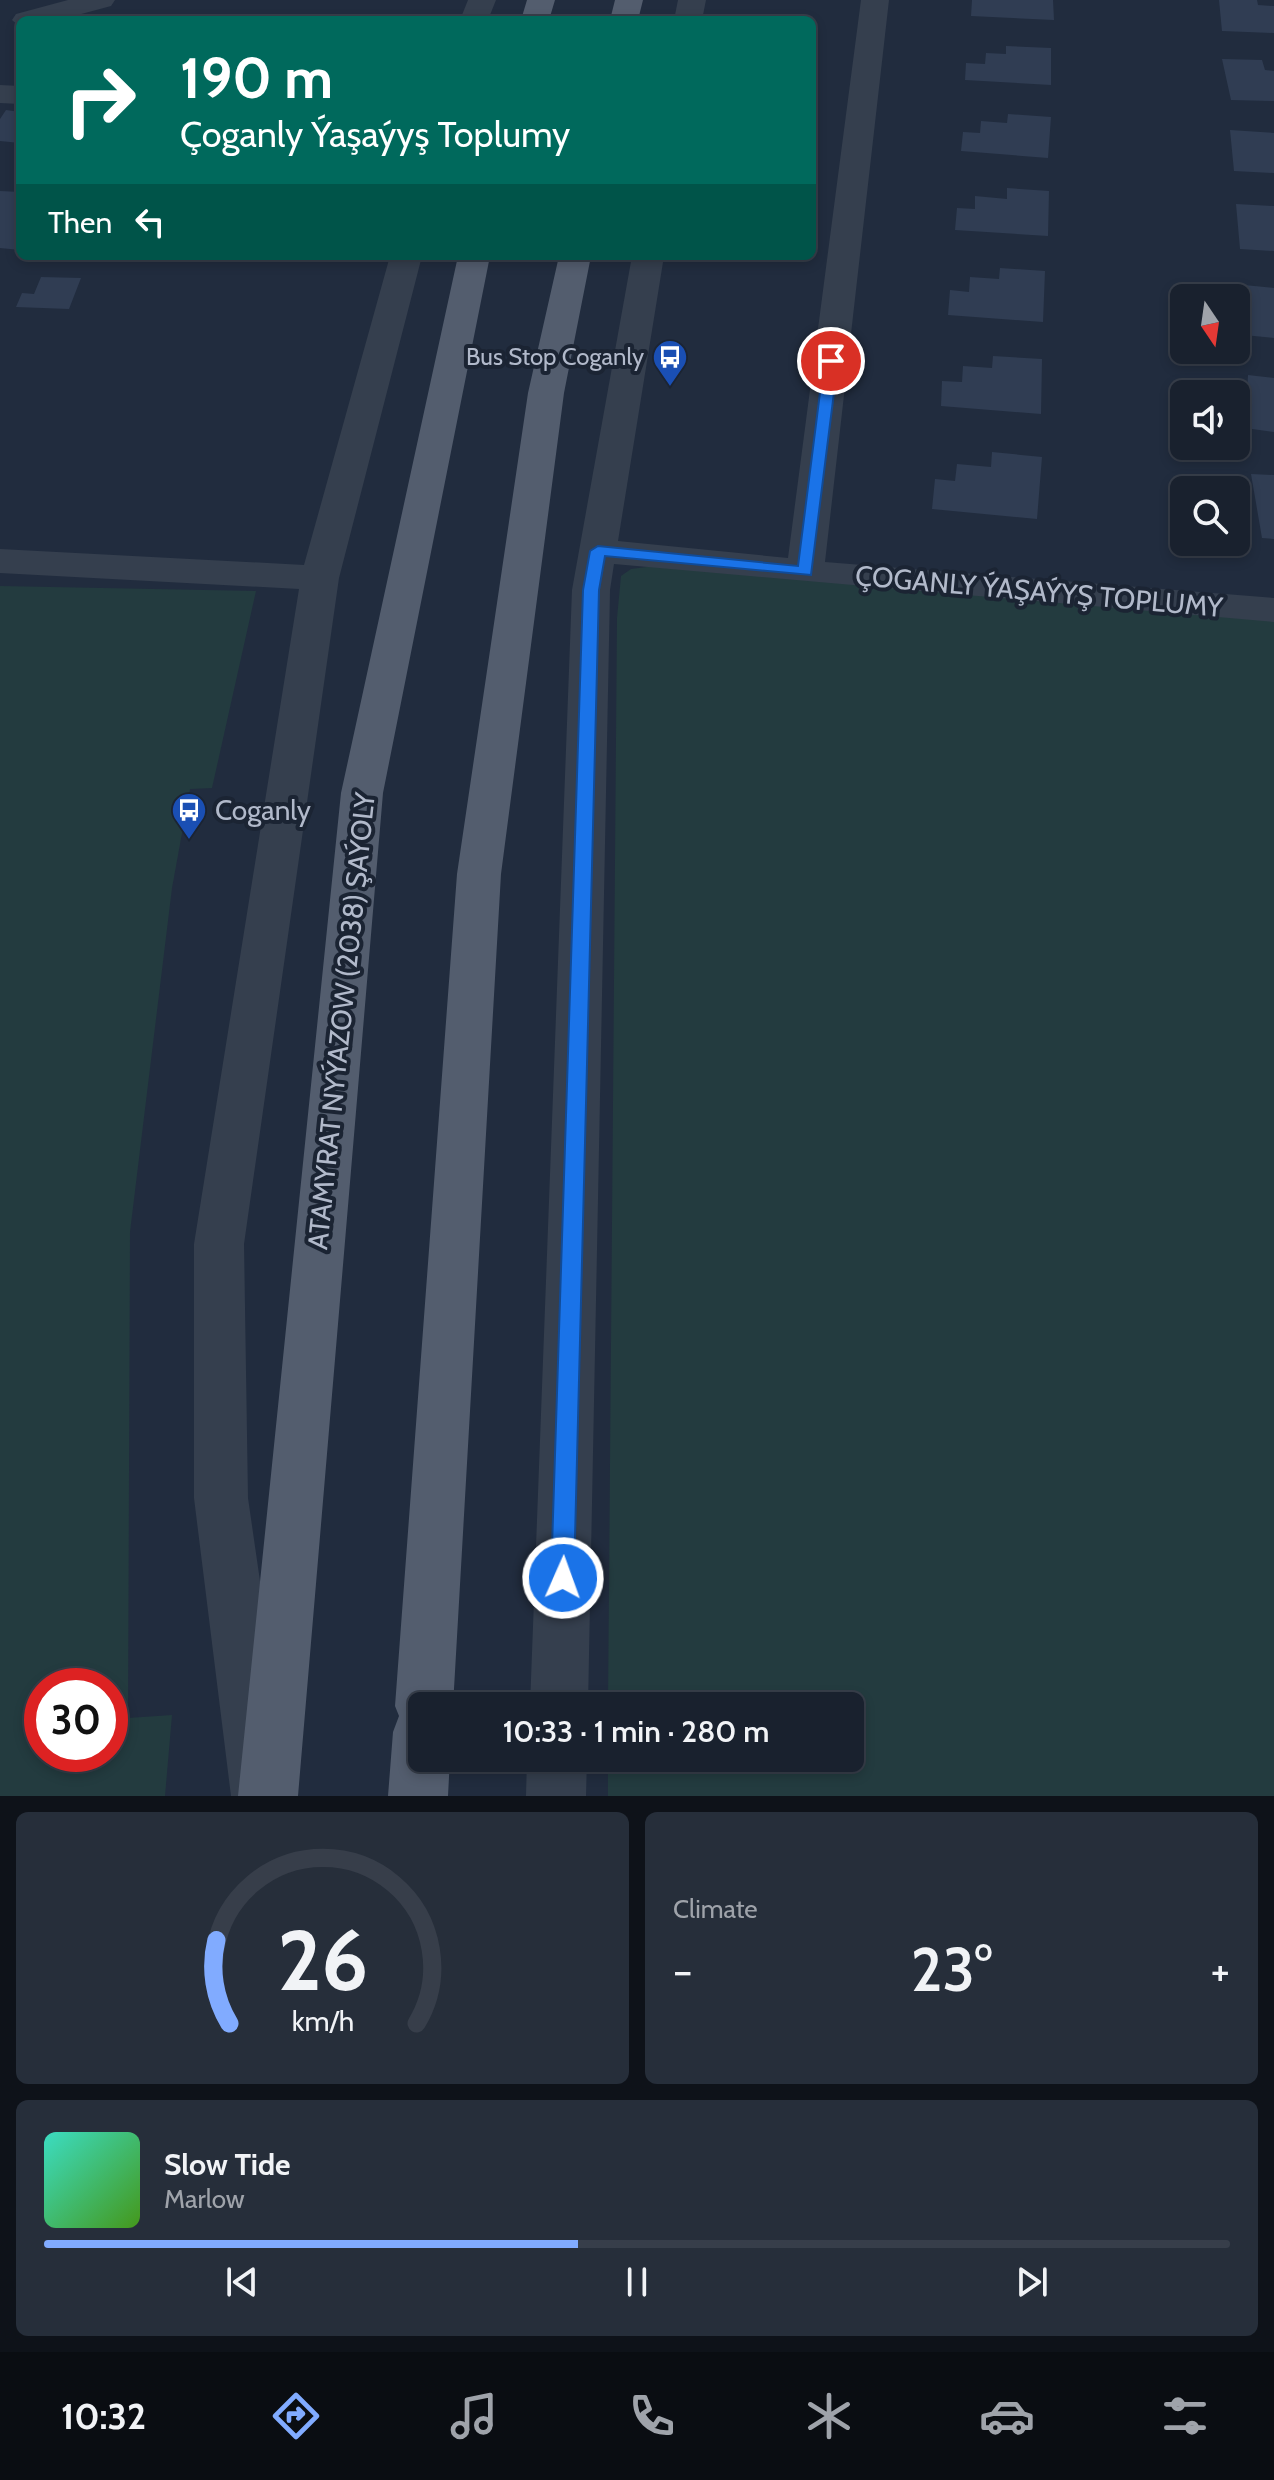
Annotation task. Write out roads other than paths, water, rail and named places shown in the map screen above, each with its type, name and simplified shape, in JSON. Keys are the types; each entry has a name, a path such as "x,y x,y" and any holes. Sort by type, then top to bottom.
{"main road":[{"name":"ATAMYRAT NYÝAZOW (2038) ŞAÝOLY","path":"268,1796 362,793 447,372 473,260"},
{"path":"425,1692 479,874 546,393 574,260"},
{"path":"418,1796 420,1772"}],"street":[{"path":"43,16 101,0"},
{"path":"805,572 875,0"},
{"path":"261,1796 221,1498 219,1244 320,578 405,260"},
{"path":"559,1692 591,606 647,260"},
{"name":"ÇOGANLY ÝAŞAÝYŞ TOPLUMY","path":"598,551 805,572 1274,610"},
{"path":"0,561 320,578"},
{"path":"556,1796 557,1772"}],"place":[{"name":"Bus Stop Coganly","path":"670,388"},
{"name":"Coganly","path":"189,841"}]}
